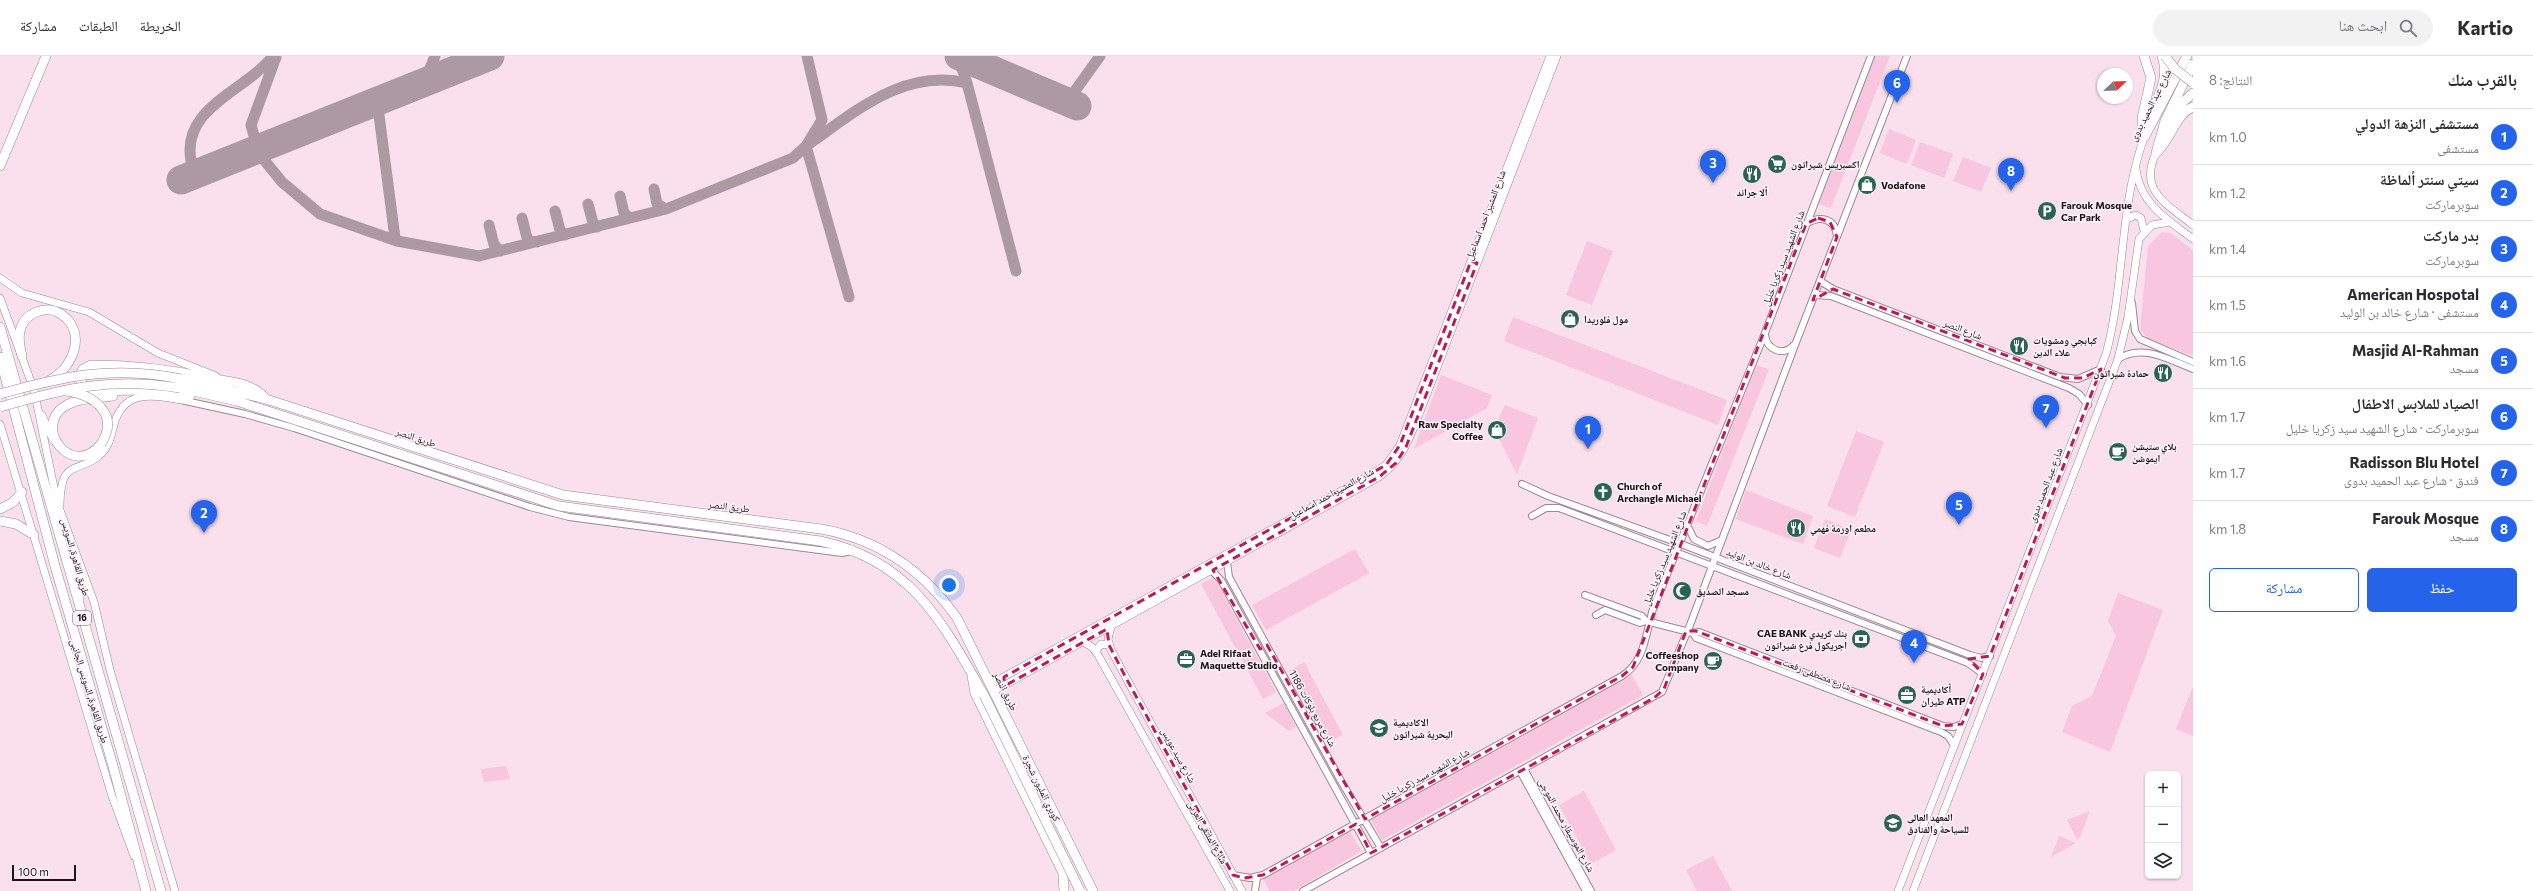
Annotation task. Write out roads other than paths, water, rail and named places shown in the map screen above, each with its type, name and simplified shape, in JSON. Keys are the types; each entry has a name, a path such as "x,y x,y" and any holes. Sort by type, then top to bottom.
{"highway":[{"path":"0,166 4,150 46,56"},
{"path":"2144,56 2151,78 2142,118 2144,138"},
{"name":"شارع عبد الحميد بدوى","path":"2144,138 2187,56"},
{"path":"2144,138 2165,82 2164,57"},
{"path":"2164,57 2175,69 2193,83"},
{"name":"شارع عبد الحميد بدوى","path":"2156,153 2166,121 2193,64"},
{"path":"2156,153 2179,108 2193,93"},
{"path":"2156,153 2168,141 2180,116 2193,106"},
{"path":"22,356 19,340 21,328 27,318 34,313 50,310 61,314 70,323 74,335 75,345 72,359 63,371 50,380"},
{"name":"طريق القاهرة, السويس","path":"0,327 79,607 123,753 161,891"},
{"name":"16","path":"0,357 54,566 141,868 146,891"},
{"path":"182,393 145,390 91,390 85,388 79,377 83,369 91,365 104,364 154,367 214,379 226,379 253,388 266,399"},
{"path":"0,394 50,380 76,375 116,372 148,373 182,393"},
{"path":"0,408 60,390 116,383 182,393"},
{"path":"60,390 88,395 100,406 107,424 102,444 93,452 81,456 69,454 58,447 54,431 54,419 66,405 145,390"},
{"name":"طريق النصر","path":"182,393 266,399 549,491 690,508 830,531 872,545 890,554 919,574 948,606 965,632 1093,891"},
{"name":"طريق النصر","path":"182,393 237,401 295,424 546,503 641,522 820,541 851,550 892,572 918,593 939,618 984,695"},
{"path":"0,510 12,503 22,492"},
{"path":"0,521 16,524 34,535"},
{"path":"75,554 79,581 79,607"},
{"path":"972,673 975,693 1062,873 1070,886 1075,888 1082,886 1085,876"},
{"name":"كوبري المليون شجرة","path":"984,695 1080,891"},
{"path":"1062,873 1064,891"}],"main road":[{"name":"شارع المشير احمد اسماعيل","path":"993,688 1004,677 1227,562 1379,477 1396,463 1409,441 1550,56"},
{"name":"شارع المشير احمد اسماعيل","path":"993,688 1008,684 1111,627 1151,600 1372,474 1390,460 1400,445 1557,56"},
{"name":"شارع عبد الحميد بدوى","path":"1898,891 1962,724 2088,406 2101,369 2115,315 2127,219 2136,163 2144,138"},
{"path":"2156,153 2150,171 2153,189 2160,200 2193,225"},
{"path":"2136,163 2139,183 2146,198 2156,211 2193,239"},
{"path":"2127,219 2136,215 2142,218 2144,232"},
{"path":"1912,891 2118,359 2131,292 2138,243 2144,232 2157,223 2170,222"},
{"path":"0,278 22,293 89,312 164,356 226,379"},
{"path":"0,298 22,356 36,401 50,435 58,447"},
{"path":"60,512 60,491 65,477 72,469 96,458 106,449 116,416 123,405 135,398 182,393"},
{"path":"36,401 48,465 60,512"},
{"name":"طريق القاهرة, السويس الجانبى","path":"0,424 22,492 112,796 132,852 141,868"},
{"name":"طريق القاهرة, السويس","path":"60,512 94,602 112,676 175,891"},
{"path":"1096,651 1101,644 1109,645 1111,627"},
{"name":"شارع الملتقى العربى","path":"1083,642 1096,651 1230,891"},
{"name":"شارع سيد عويس","path":"1109,645 1242,891"},
{"path":"1004,677 1004,681 1008,684"}],"street":[{"name":"شارع الشهيد سيد زكريا خليل","path":"1257,877 1356,824 1627,673 1638,658 1653,609 1678,552 1765,333 1871,56"},
{"path":"1303,891 1660,694 1690,632 1720,542 1907,56"},
{"path":"1806,224 1818,218 1827,220 1833,225 1837,237"},
{"name":"شارع النصر","path":"1820,281 1833,289 2060,377 2073,379 2087,377 2101,369"},
{"path":"1831,296 1830,292 1833,289"},
{"path":"2131,292 2135,331 2143,342 2193,362"},
{"name":"شارع النصر","path":"1815,295 1831,296 2075,392 2088,406"},
{"path":"1765,333 1768,345 1778,351 1789,350 1795,345"},
{"path":"2140,351 2137,345 2143,342"},
{"path":"2118,359 2140,351 2193,369"},
{"path":"2073,379 2078,387 2075,392"},
{"path":"182,393 295,424"},
{"name":"شارع خالد بن الوليد","path":"1522,484 1548,496 1681,544 1977,658 1990,656"},
{"path":"1532,516 1546,508 1545,502 1548,496"},
{"name":"شارع خالد بن الوليد","path":"1546,508 1559,508 1713,565 1974,666 1983,674"},
{"path":"1688,527 1694,540 1708,546 1720,542"},
{"name":"شارع مربع بلوكات 1186","path":"1227,562 1229,576 1381,848"},
{"name":"شارع مربع بلوكات 1186","path":"1211,570 1221,580 1371,853"},
{"path":"1585,595 1606,601 1642,616 1648,622"},
{"path":"1596,615 1602,611 1606,601"},
{"path":"1602,611 1640,623 1648,622 1690,632"},
{"name":"شارع مصطفى رفعت","path":"1690,632 1699,632 1946,727"},
{"name":"شارع مصطفى رفعت","path":"1690,632 1696,638 1944,734 1954,745"},
{"path":"1254,639 1262,635"},
{"path":"1260,649 1267,645"},
{"path":"1974,666 1977,658"},
{"path":"1944,734 1948,730 1946,727 1962,724"},
{"name":"شارع الموسيقار محمد الموجى","path":"1522,770 1586,891"},
{"name":"شارع الموسيقار محمد الموجى","path":"1522,770 1591,891"},
{"path":"1233,875 1244,878 1257,877 1255,891"}],"place":[{"name":"الصياد للملابس الاطفال","path":"1897,103"},
{"name":"اكسبريس شيراتون","path":"1777,164"},
{"name":"ألا جراند","path":"1752,174"},
{"name":"بدر ماركت","path":"1713,183"},
{"name":"Vodafone","path":"1867,185"},
{"name":"Farouk Mosque","path":"2011,191"},
{"name":"Farouk Mosque Car Park","path":"2047,211"},
{"name":"مول فلوريدا","path":"1570,319"},
{"name":"كبابجي ومشويات علاء الدين","path":"2019,346"},
{"name":"حمادة شيراتون","path":"2163,373"},
{"name":"Radisson Blu Hotel","path":"2046,428"},
{"name":"Raw Specialty Coffee","path":"1497,430"},
{"name":"مستشفى النزهة الدولي","path":"1588,449"},
{"name":"بلاي ستيشن ايموشن","path":"2118,452"},
{"name":"Church of Archangle Michael","path":"1603,492"},
{"name":"Masjid Al-Rahman","path":"1959,525"},
{"name":"مطعم اورمة فهمي","path":"1796,528"},
{"name":"سيتي سنتر ألماظة","path":"204,533"},
{"name":"مسجد الصديق","path":"1682,591"},
{"name":"CAE BANK بنك كريدي اجريكول فرع شيراتون","path":"1861,639"},
{"name":"Adel Rifaat Maquette Studio","path":"1186,659"},
{"name":"Coffeeshop Company","path":"1713,661"},
{"name":"American Hospotal","path":"1914,663"},
{"name":"أكاديمية طيران ATP","path":"1907,695"},
{"name":"الاكاديمية البحرية شيراتون","path":"1379,728"},
{"name":"المعهد العالى للسياحة والفنادق","path":"1893,823"}]}
